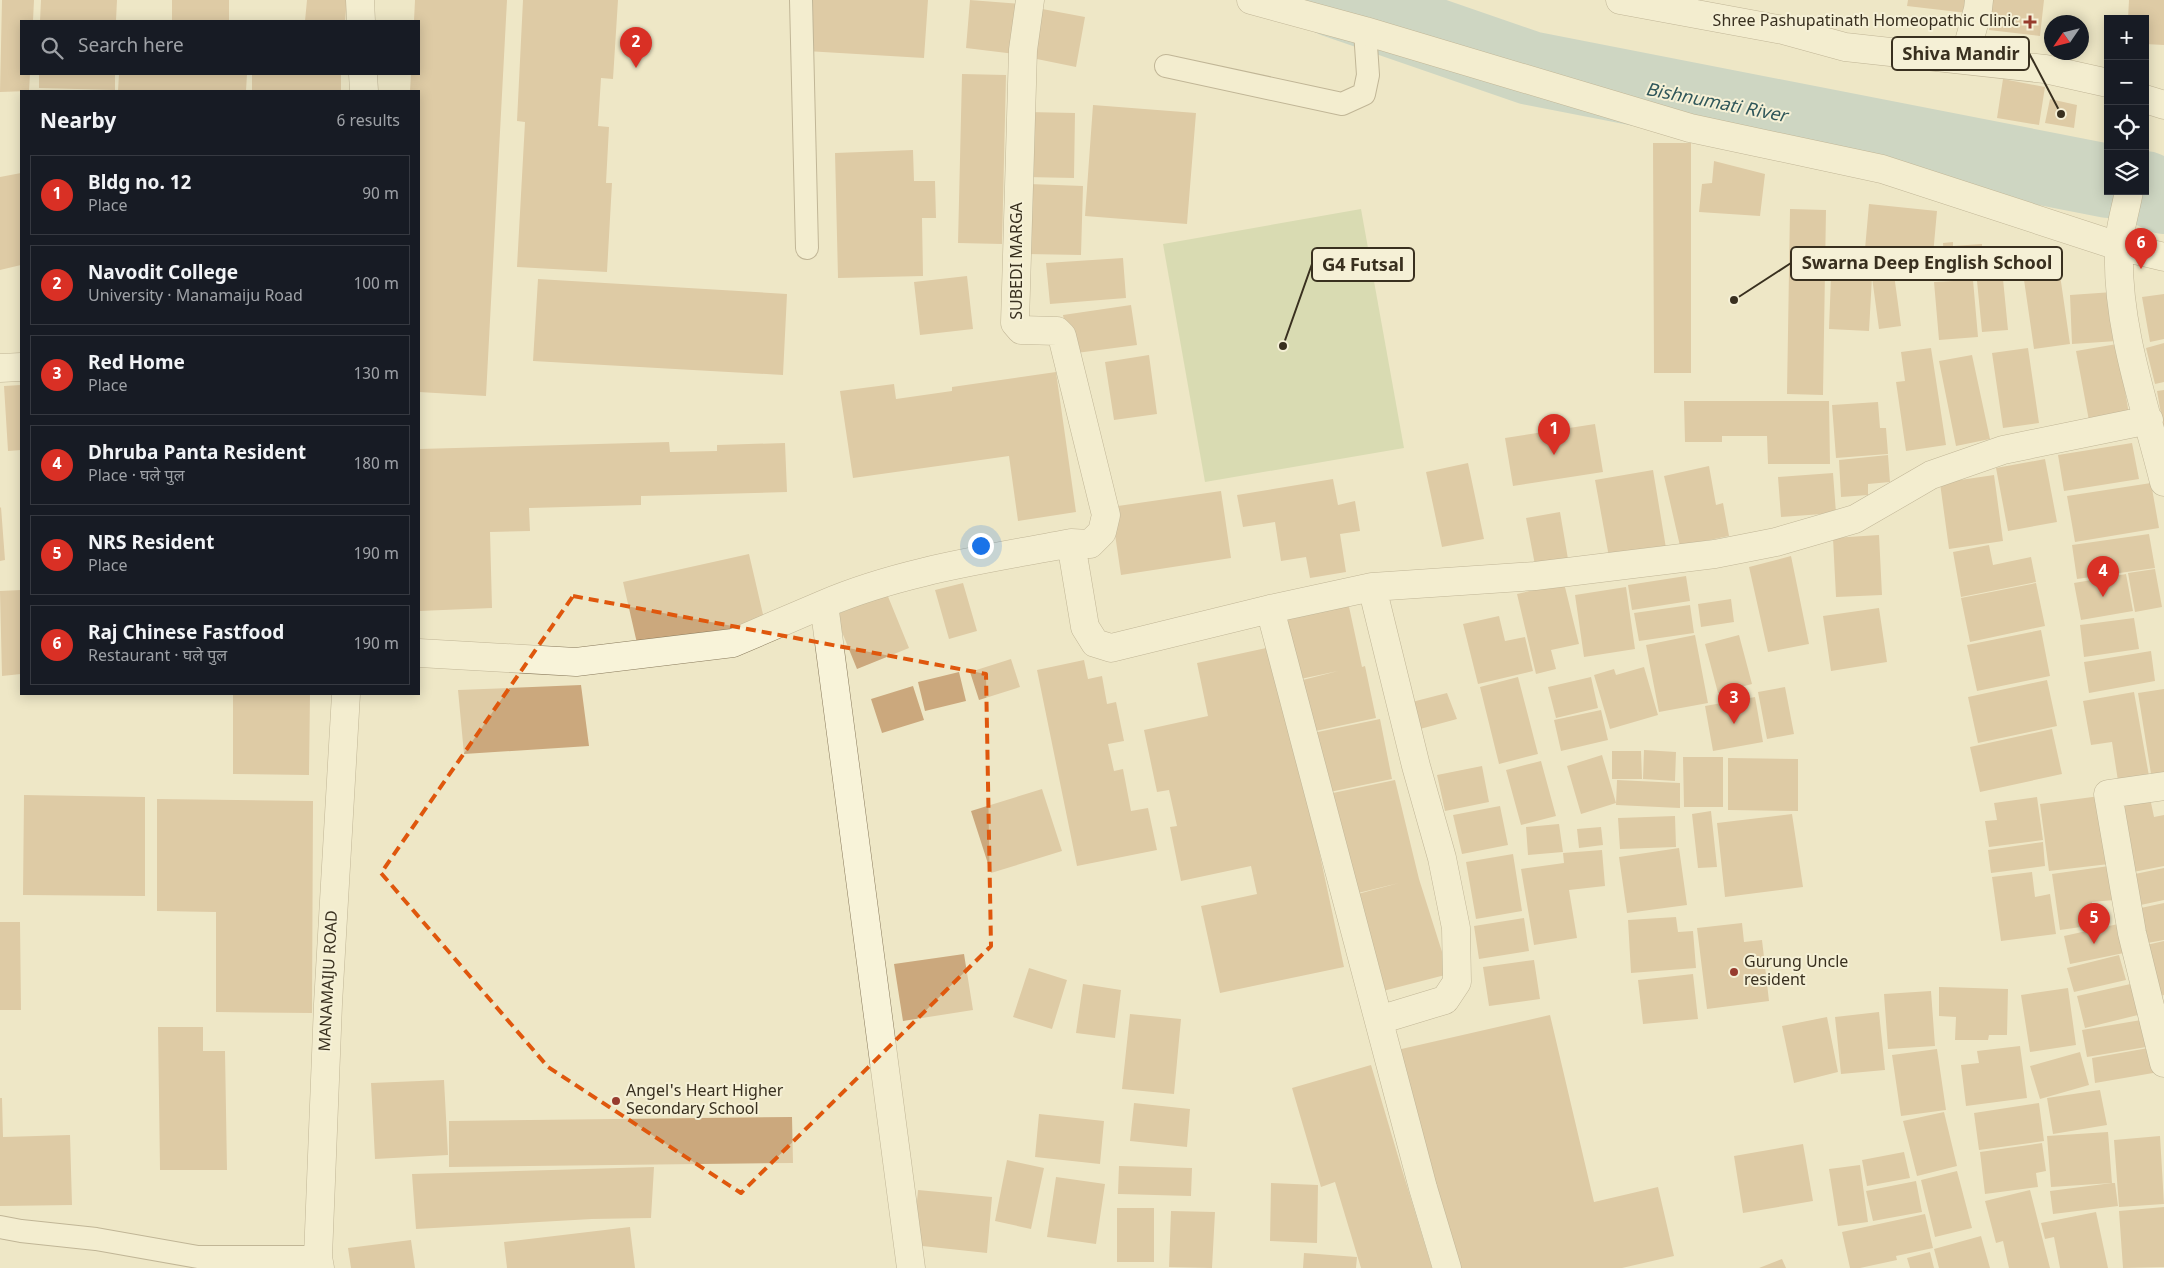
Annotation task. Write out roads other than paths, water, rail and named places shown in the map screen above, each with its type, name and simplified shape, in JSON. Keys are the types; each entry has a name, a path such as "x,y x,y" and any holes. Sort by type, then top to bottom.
{"street":[{"path":"360,0 361,20"},
{"name":"SUBEDI MARGA","path":"420,654 576,662 733,643 856,590 956,565 1071,543 1090,544 1102,532 1106,515 1062,336 1057,331 1021,330 1015,323 1023,50 1030,0"},
{"path":"1251,0 1365,31 1690,128 1882,169 2118,246 2164,257"},
{"path":"1620,0 1783,30 1845,47 2045,69 2104,82"},
{"path":"1964,60 1979,0"},
{"path":"364,75 364,90"},
{"path":"2128,195 2118,246 2120,279 2128,343 2164,482"},
{"path":"0,368 20,367"},
{"path":"1071,543 1085,627 1095,643 1111,648 1270,609 1372,587 1535,576 1715,554 1776,542 1855,519 1931,475 2003,450 2149,420"},
{"path":"1372,587 1416,766 1442,858 1456,928 1457,982 1445,1000 1379,1020"},
{"path":"824,604 912,1268"},
{"path":"1270,609 1423,1188 1447,1268"},
{"name":"MANAMAIJU ROAD","path":"319,1263 328,1004 346,695"},
{"path":"2164,786 2108,794 2132,933 2164,1063"}],"lane":[{"path":"802,0 807,248"},
{"path":"1166,66 1342,104 1364,94 1368,75 1365,31"},
{"path":"0,1227 96,1239 198,1258 319,1263"}],"waterway":[{"name":"Bishnumati River","path":"1333,0 1530,68 2104,180"},
{"name":"Bishnumati River","path":"2149,190 2164,197"}],"place":[{"name":"Shree Pashupatinath Homeopathic Clinic","path":"2030,22"},
{"name":"Navodit College","path":"636,68"},
{"name":"Shiva Mandir","path":"2061,114"},
{"name":"Raj Chinese Fastfood","path":"2141,269"},
{"name":"Swarna Deep English School","path":"1734,300"},
{"name":"G4 Futsal","path":"1283,346"},
{"name":"Bldg no. 12","path":"1554,455"},
{"name":"Dhruba Panta Resident","path":"2103,597"},
{"name":"Red Home","path":"1734,724"},
{"name":"NRS Resident","path":"2094,944"},
{"name":"Gurung Uncle resident","path":"1734,972"},
{"name":"Angel's Heart Higher Secondary School","path":"616,1101"}]}
